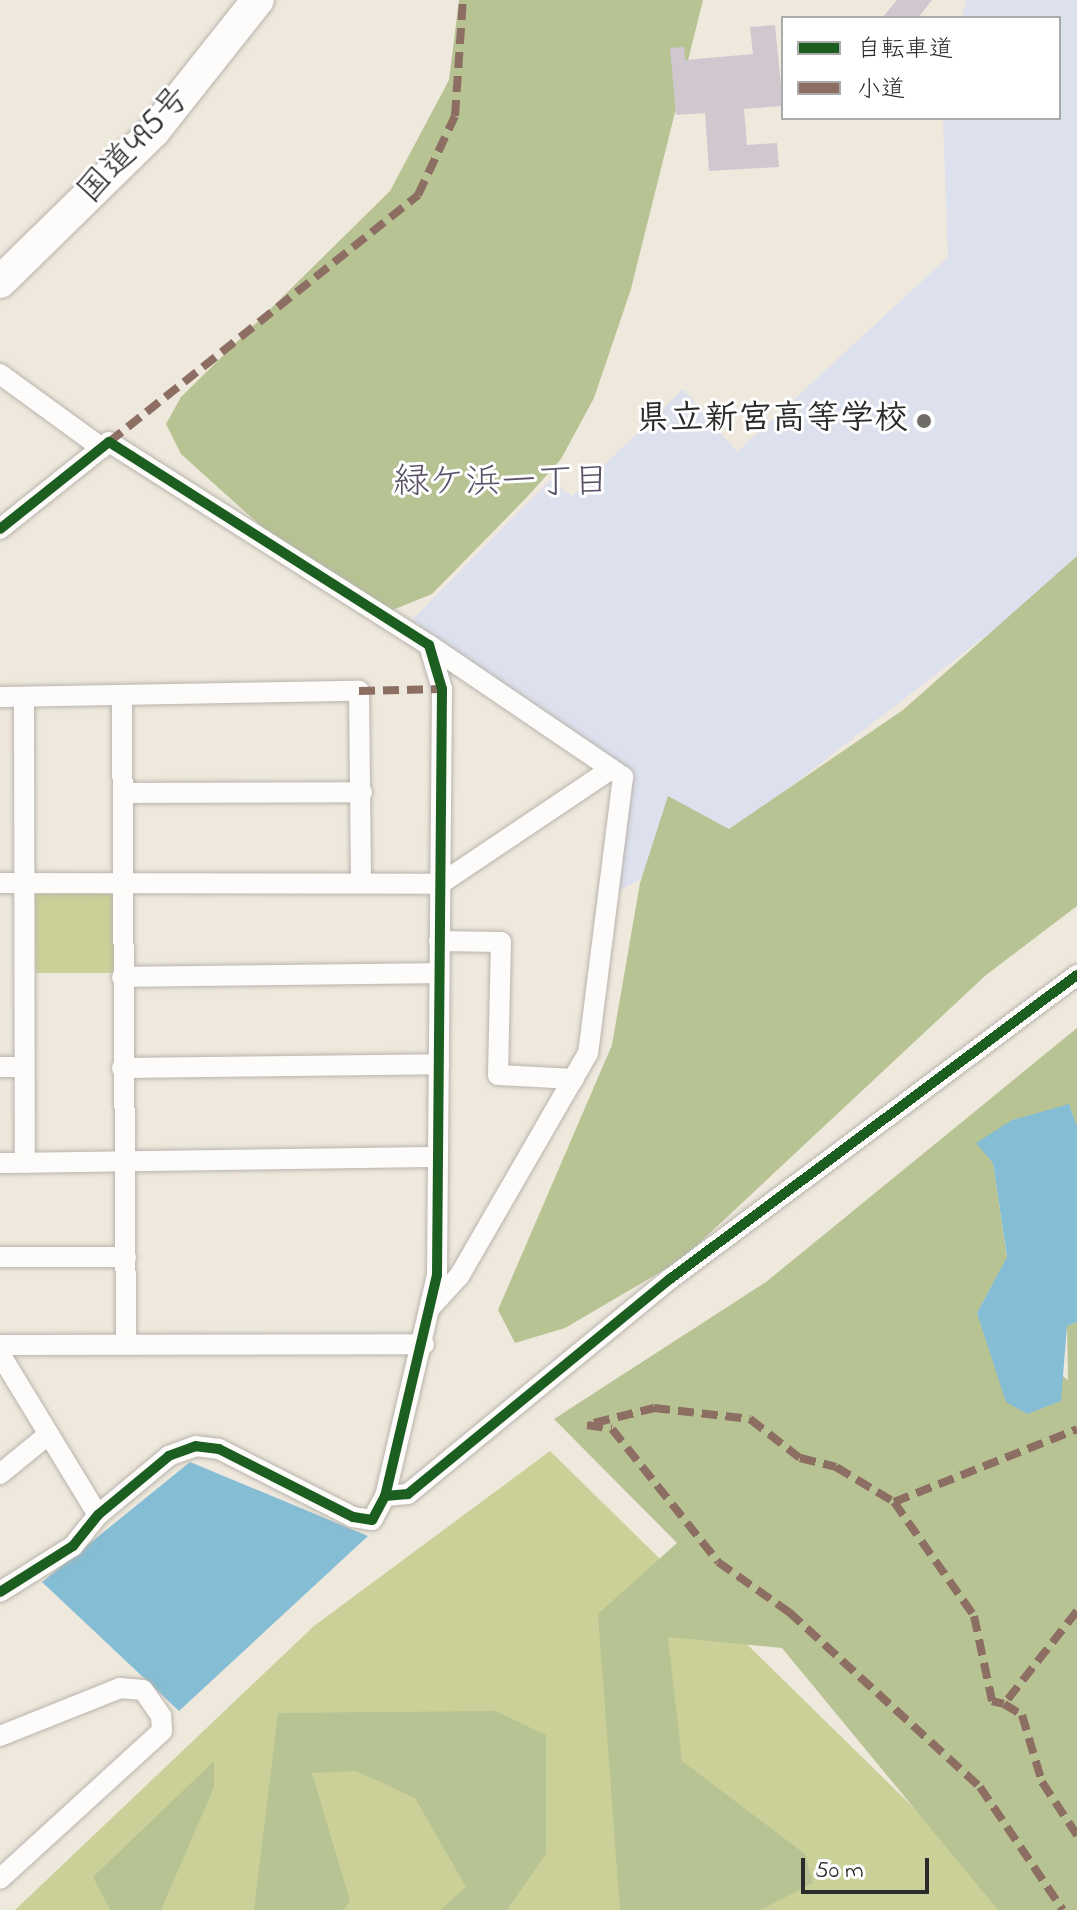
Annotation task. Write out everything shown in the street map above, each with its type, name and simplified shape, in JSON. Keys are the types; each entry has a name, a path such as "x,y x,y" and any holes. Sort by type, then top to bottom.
{"highway":[{"name":"国道495号","path":"0,282 154,131 258,0"}],"street":[{"path":"0,374 102,448"},
{"path":"0,529 109,442 429,645 623,777 588,1053 459,1276 431,1307"},
{"path":"0,1592 73,1546 98,1515 169,1456 196,1446 219,1449 353,1517 372,1520 385,1496 431,1307 438,1157 442,689 429,645"},
{"path":"0,697 359,691 361,883"},
{"path":"122,696 122,1163 126,1344"},
{"path":"24,697 25,1163"},
{"path":"0,883 440,884 611,769"},
{"path":"123,793 362,792"},
{"path":"439,941 501,942 498,1075 574,1079"},
{"path":"122,977 439,973"},
{"path":"385,1496 408,1494 670,1279 1077,975"},
{"path":"122,1068 439,1064"},
{"path":"0,1067 23,1067"},
{"path":"0,1163 438,1157"},
{"path":"0,1257 126,1257"},
{"path":"0,1345 424,1344"},
{"path":"0,1354 98,1515"},
{"path":"0,1474 49,1434"},
{"path":"0,1736 120,1688 143,1690 161,1716 162,1731 0,1879"}],"shaded area":[{"name":"県立新宮高等学校","path":"966,0 1077,0 1077,565 759,811 607,898 630,776 412,620 550,480 572,496 683,389 737,452 948,257 943,120 1061,120 1061,16 962,16"}],"green space":[{"path":"459,0 703,0 631,289 594,398 561,459 529,495 432,594 390,611 323,582 181,454 166,424 181,397 390,191 449,80"},
{"path":"1077,556 1077,906 986,975 681,1260 565,1328 515,1343 498,1310 612,1045 640,883 668,796 729,829 903,710"},
{"path":"116,893 116,973 36,973 35,894"},
{"path":"1077,1028 1077,1126 1069,1105 993,1163 1007,1258 977,1313 1068,1380 1067,1326 1077,1322 1077,1910 998,1910 782,1648 668,1637 682,1761 805,1854 813,1883 760,1910 620,1910 598,1614 677,1543 554,1419 766,1282"},
{"path":"550,1451 1018,1910 15,1910 314,1626"},
{"path":"495,1711 546,1735 546,1854 507,1910 440,1910 466,1887 415,1798 356,1771 312,1773 350,1901 343,1910 254,1910 278,1713"},
{"path":"214,1761 214,1787 161,1910 110,1910 93,1877"}],"water":[{"path":"1069,1104 1077,1126 1077,1322 1067,1326 1061,1401 1027,1414 1006,1402 977,1313 1007,1257 993,1163 976,1143 1012,1120"},
{"path":"190,1462 368,1536 179,1711 42,1582"}],"building":[{"path":"897,0 932,0 920,16 884,16"},
{"path":"775,25 781,106 744,109 747,145 777,143 779,167 709,171 705,113 676,115 670,48 684,47 685,60 753,54 750,27"}],"marked path":[{"path":"109,442 418,195 455,116 463,0"},
{"path":"359,691 442,689"},
{"path":"594,1423 654,1408 750,1419 800,1458 836,1467 894,1502 974,1616 992,1701 1004,1704"},
{"path":"587,1425 612,1429 718,1562 789,1612 980,1787 1063,1910"},
{"path":"894,1502 1077,1429"},
{"path":"1077,1611 1004,1704 1022,1715 1042,1782 1077,1835"}],"cycle path":[{"path":"0,529 109,442 429,645 442,689 437,1275 385,1496 372,1520 353,1517 219,1449 196,1446 169,1456 98,1515 73,1546 0,1592"},
{"path":"385,1496 408,1494 670,1279 1077,975"}],"place":[{"name":"県立新宮高等学校","path":"924,421"}],"district":[{"name":"緑ケ浜一丁目","path":"501,484"}]}
